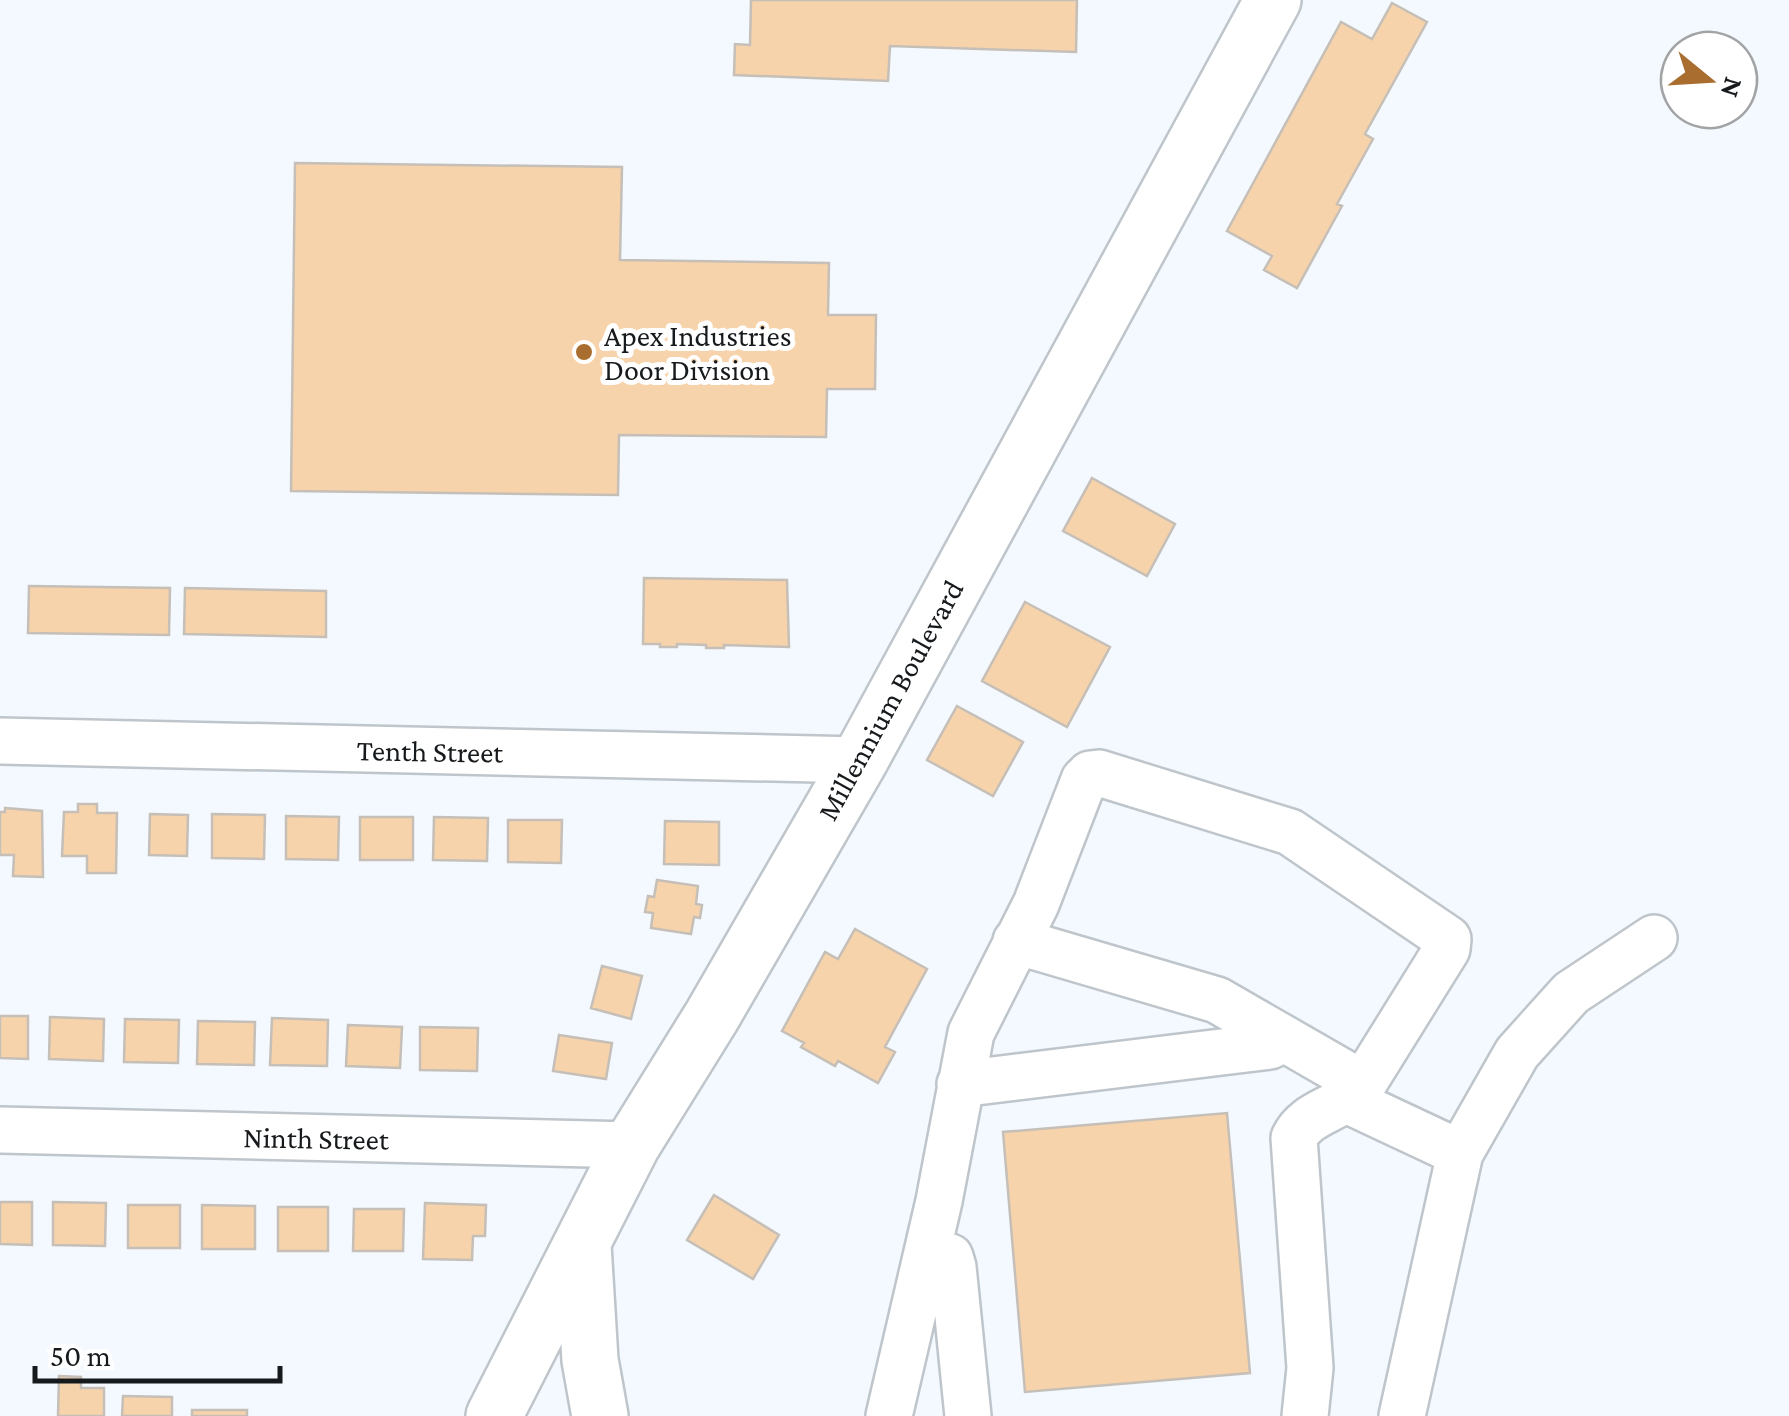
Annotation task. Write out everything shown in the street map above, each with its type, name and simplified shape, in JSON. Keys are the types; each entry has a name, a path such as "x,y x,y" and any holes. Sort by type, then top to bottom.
{"main road":[{"name":"Millennium Boulevard","path":"494,1416 632,1145 712,1016 860,760 1273,0"},
{"path":"583,1242 590,1360 600,1416"}],"street":[{"name":"Tenth Street","path":"0,741 860,760"},
{"path":"889,1416 977,1017 1036,904 1090,774 1100,773 1290,832 1448,939 1447,950 1356,1093 1311,1118 1294,1138 1310,1368 1305,1416"},
{"path":"1402,1416 1460,1153 1516,1054 1571,993 1654,938"},
{"path":"1016,941 1210,997 1284,1038 1356,1093 1460,1153"},
{"path":"960,1084 1270,1046 1284,1038"},
{"name":"Ninth Street","path":"0,1130 632,1145"},
{"path":"928,1249 950,1257 953,1267 968,1416"}],"building":[{"path":"751,0 1077,0 1076,52 890,46 888,81 734,75 735,44 750,45"},
{"path":"1392,3 1427,22 1365,134 1373,139 1297,288 1264,270 1272,256 1227,231 1341,22 1372,39"},
{"name":"Apex Industries Door Division","path":"295,163 622,167 620,260 829,263 828,315 876,315 875,389 827,389 826,437 619,435 618,495 291,491"},
{"path":"1092,478 1175,524 1147,576 1063,531"},
{"path":"644,578 787,580 789,647 643,644"},
{"path":"29,586 170,588 169,635 28,633"},
{"path":"185,588 326,591 326,637 184,634"},
{"path":"1025,602 1110,647 1067,727 982,681"},
{"path":"957,706 1023,742 993,796 927,760"},
{"path":"78,804 97,804 97,813 117,813 116,873 87,873 87,856 62,856 64,812 78,812"},
{"path":"5,808 42,811 43,877 13,876 14,855 0,855 0,812 5,812"},
{"path":"150,814 188,815 187,856 149,855"},
{"path":"212,814 265,815 264,859 212,858"},
{"path":"286,816 339,817 338,860 286,859"},
{"path":"360,817 413,817 413,860 360,860"},
{"path":"434,817 488,818 487,861 433,860"},
{"path":"508,820 562,820 561,863 508,862"},
{"path":"665,821 719,822 719,865 664,864"},
{"path":"657,880 698,886 696,904 702,905 700,918 694,917 691,934 651,928 653,913 645,912 648,896 654,897"},
{"path":"855,929 927,969 885,1047 895,1052 878,1083 838,1061 835,1066 782,1031 825,952 838,959"},
{"path":"602,966 642,976 631,1019 591,1008"},
{"path":"0,1016 28,1016 28,1059 0,1058"},
{"path":"50,1017 104,1019 103,1061 49,1059"},
{"path":"272,1018 328,1020 327,1066 270,1065"},
{"path":"125,1019 179,1020 178,1063 124,1062"},
{"path":"198,1021 255,1022 254,1065 197,1064"},
{"path":"348,1025 402,1027 400,1068 346,1066"},
{"path":"420,1027 478,1028 477,1071 420,1070"},
{"path":"559,1035 612,1043 606,1079 553,1071"},
{"path":"1227,1113 1250,1373 1025,1392 1003,1132"},
{"path":"714,1195 779,1235 753,1279 687,1240"},
{"path":"0,1202 32,1202 32,1245 0,1244"},
{"path":"53,1202 106,1203 105,1246 53,1245"},
{"path":"425,1203 486,1205 485,1236 473,1236 472,1260 423,1259"},
{"path":"128,1205 180,1205 180,1248 128,1248"},
{"path":"202,1205 255,1206 255,1249 202,1249"},
{"path":"278,1207 328,1207 328,1251 278,1251"},
{"path":"354,1209 404,1209 403,1251 353,1251"},
{"path":"59,1376 81,1377 81,1388 104,1388 104,1416 58,1416"},
{"path":"123,1396 172,1397 172,1416 122,1416"},
{"path":"192,1410 247,1410 247,1416 192,1416"}],"place":[{"name":"Apex Industries Door Division","path":"584,352"}]}
